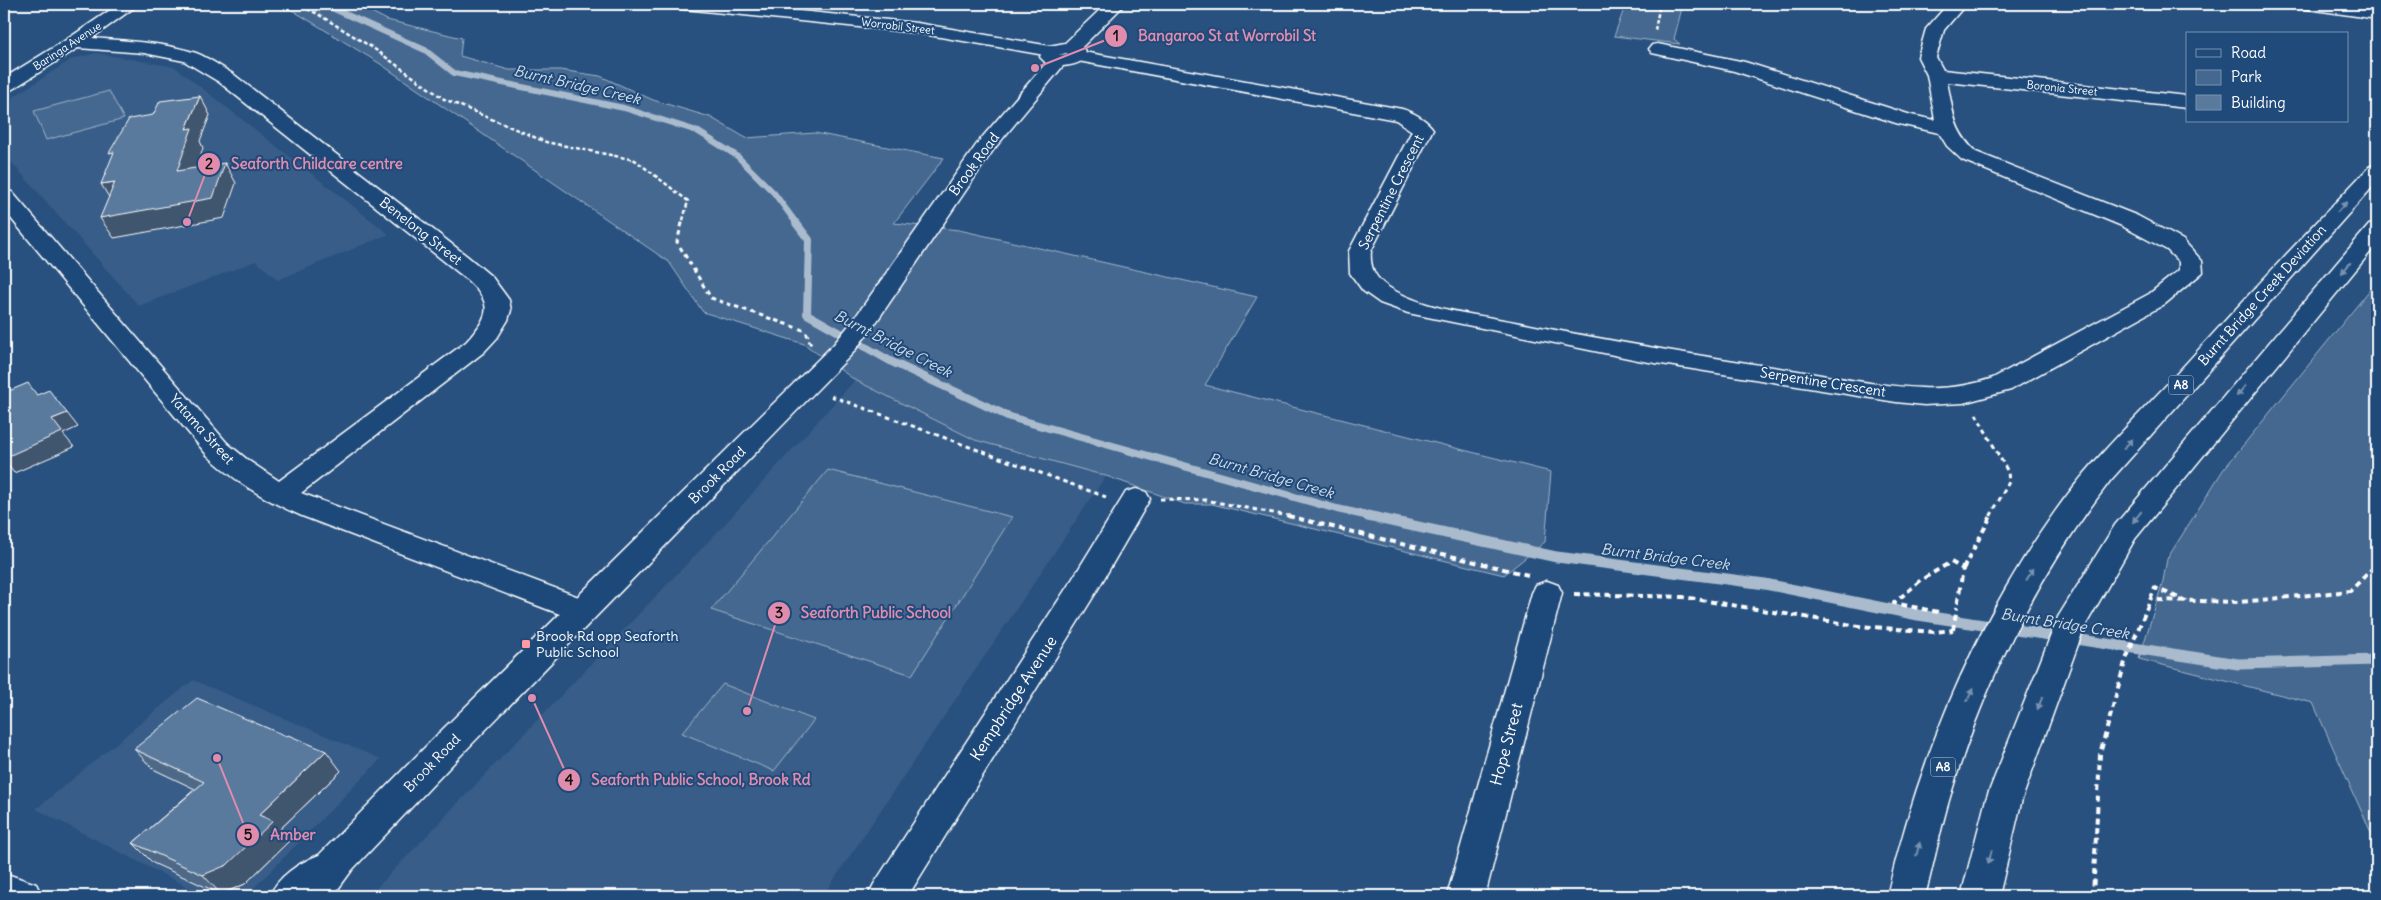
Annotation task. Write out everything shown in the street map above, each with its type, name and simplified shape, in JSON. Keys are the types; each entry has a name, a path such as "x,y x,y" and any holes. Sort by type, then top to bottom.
{"main road":[{"name":"Baringa Avenue","path":"4,86 75,42 130,4"},
{"name":"Worrobil Street","path":"684,4 917,28 1064,54"},
{"name":"Brook Road","path":"311,896 339,858 581,610 805,388 828,349 863,324 986,145 1064,54 1116,4"},
{"path":"1658,50 1738,66 1906,120 1946,128 1936,75 1927,57 1935,29 1957,4"},
{"path":"2308,4 2377,14"},
{"name":"Benelong Street","path":"75,42 167,52 189,57 204,64 226,78 459,261 493,291 499,301 501,311 497,321 475,347 279,496"},
{"name":"Serpentine Crescent","path":"1064,54 1402,115 1423,129 1360,251 1358,258 1363,277 1376,290 1402,302 1554,337 1923,398 1964,396 2002,384 2157,300 2191,272 2190,261 2176,245 2130,221 1969,156 1954,142 1946,128"},
{"name":"Boronia Street","path":"1936,75 2186,102"},
{"name":"Burnt Bridge Creek Deviation","path":"1906,896 1932,797 1962,711 1999,629 2064,520 2100,474 2377,170"},
{"name":"Yatama Street","path":"4,197 217,449 255,482 279,496 581,610"},
{"path":"1980,896 2004,799 2064,639 2125,532 2157,491 2377,230"},
{"name":"Kempbridge Avenue","path":"887,896 1084,586 1136,498"},
{"name":"Hope Street","path":"1466,896 1546,593"},
{"name":"Brook Road","path":"289,896 339,858"},
{"path":"4,892 7,896"},
{"path":"4,892 23,896"}],"path":[{"path":"295,4 316,13 373,48 444,99 546,142 635,160 688,201 678,242 711,298 806,331 828,349"},
{"path":"1658,50 1655,24 1660,4"},
{"path":"805,388 1102,496 1205,500 1309,520 1529,575 1546,593 1683,597 1859,626 1934,632 1953,630 1962,568 2009,482 2008,472 1981,421 1964,396"},
{"path":"1938,612 1894,603 1929,573 1951,562 1962,568"},
{"path":"2158,600 2240,602 2350,591 2377,564"},
{"path":"2093,896 2100,754 2124,662 2156,588 2186,601"}],"shaded area":[{"path":"96,53 175,67 389,234 278,280 256,261 139,306 4,154 4,103 72,59"},
{"path":"855,380 975,440 1106,476 823,896 369,896 723,526"},
{"path":"193,680 381,759 250,892 235,896 205,896 36,809"}],"green space":[{"path":"282,4 356,4 387,20 462,38 460,56 509,70 560,70 600,76 653,100 710,117 746,138 815,133 944,158 894,223 959,230 1257,297 1205,385 1551,472 1545,542 1504,575 1212,504 1185,504 1106,476 975,440 855,380 804,344 703,312 669,262 379,63"},
{"path":"1626,4 1683,4 1674,39 1680,44 1614,36"},
{"path":"109,91 124,119 46,140 34,111"},
{"path":"2377,281 2377,846 2313,703 2139,659 2163,581 2167,559 2223,470"},
{"path":"828,470 1012,517 912,675 711,610"},
{"path":"723,684 814,720 774,771 682,733"}],"building":[{"path":"200,96 186,129 192,128 177,171 225,163 213,198 100,218 115,182 101,184 114,152 109,153 129,119 153,115 160,101"},
{"path":"28,383 37,395 49,390 67,413 52,419 62,432 4,458 4,393"},
{"path":"197,698 326,751 259,815 273,821 227,865 203,875 133,843 204,782 134,749"}],"waterway":[{"name":"Burnt Bridge Creek","path":"323,4 425,50 454,73 624,108 697,131 737,156 774,193 797,224"},
{"name":"Burnt Bridge Creek","path":"796,223 809,240 807,314 892,362 1010,417 1337,509 1374,517"},
{"name":"Burnt Bridge Creek","path":"1368,516 1557,557 1765,584 1918,615 2238,664 2377,660"}],"place":[{"name":"Bangaroo St at Worrobil St","path":"1035,68"},
{"name":"Seaforth Childcare centre","path":"187,222"},
{"name":"Brook Rd opp Seaforth Public School","path":"526,644"},
{"name":"Seaforth Public School, Brook Rd","path":"532,698"},
{"name":"Seaforth Public School","path":"747,711"},
{"name":"Amber","path":"217,758"}]}
